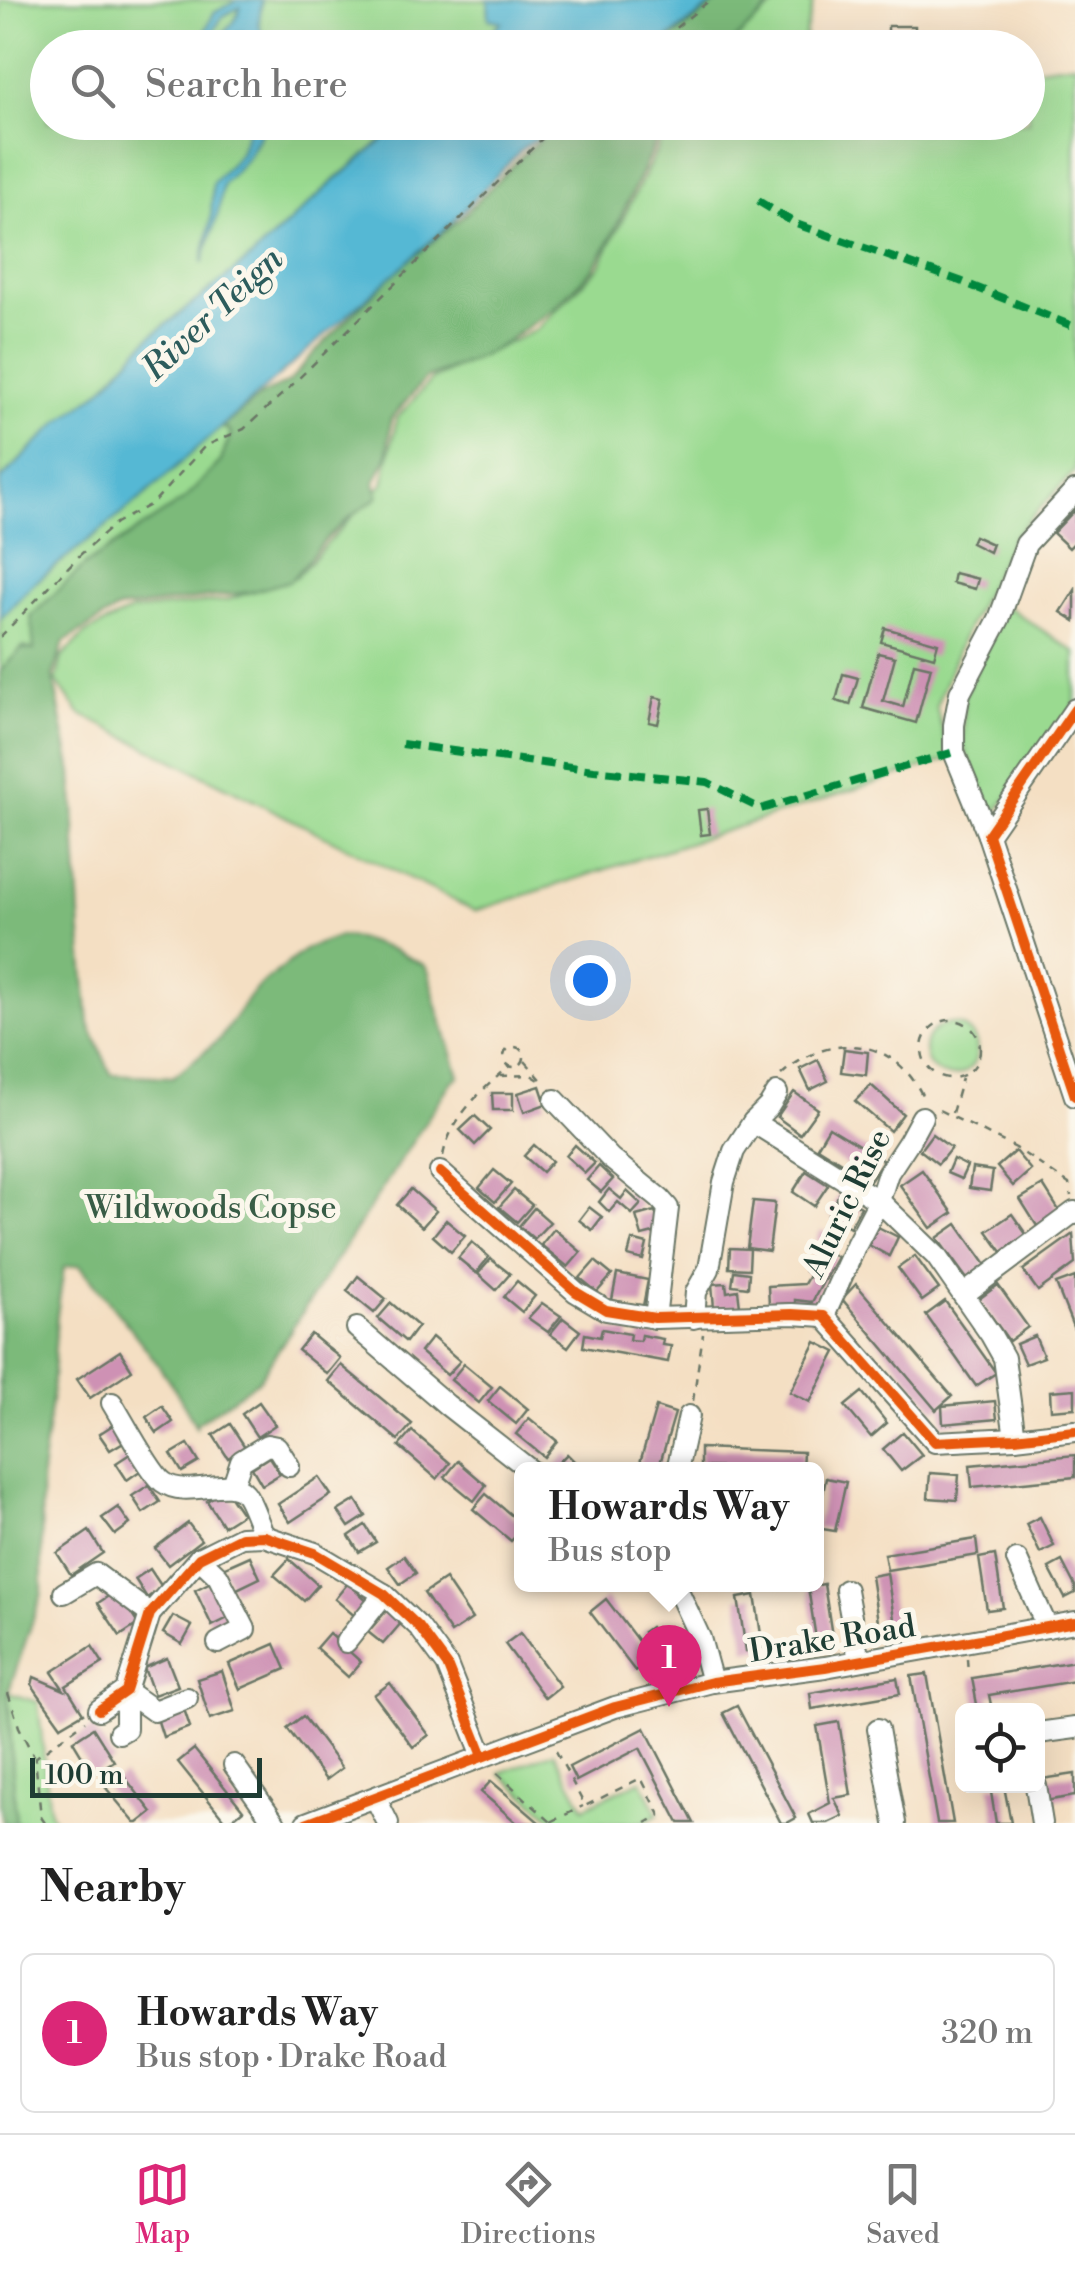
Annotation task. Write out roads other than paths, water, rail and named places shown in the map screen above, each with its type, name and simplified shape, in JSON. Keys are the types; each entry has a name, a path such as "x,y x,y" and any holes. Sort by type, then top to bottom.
{"street":[{"path":"1075,491 1026,544 999,620 960,692 954,725 954,752 988,835 1075,1096"},
{"path":"988,835 1075,708"},
{"path":"699,1318 696,1292 710,1269 724,1182 734,1150 777,1093"},
{"path":"555,1100 610,1158 668,1208 655,1318"},
{"name":"Aluric Rise","path":"824,1316 856,1244 880,1202 888,1173 922,1116"},
{"path":"753,1122 880,1202 936,1256 1004,1358 1014,1438"},
{"path":"440,1172 576,1292 606,1310 655,1318 824,1316 936,1442 1075,1430"},
{"path":"963,1295 1074,1213"},
{"path":"358,1328 520,1462"},
{"path":"112,1403 160,1480 174,1488 194,1490 232,1485 245,1492 264,1536"},
{"path":"679,1462 689,1416"},
{"path":"232,1485 240,1462 267,1445 277,1446 288,1466"},
{"path":"119,1733 126,1728 126,1691 150,1614 199,1558 240,1537 264,1536 315,1553 384,1594 419,1627 447,1665 483,1756"},
{"path":"199,1558 218,1576 245,1629 218,1643"},
{"path":"1017,1560 1047,1627"},
{"path":"64,1592 96,1574 150,1614"},
{"path":"846,1590 859,1660"},
{"path":"679,1592 700,1638 712,1682"},
{"path":"346,1642 384,1594"},
{"name":"Drake Road","path":"306,1823 615,1707 712,1682 1075,1622"},
{"path":"126,1691 154,1711 187,1698"},
{"path":"99,1710 126,1691"},
{"path":"1045,1732 1075,1728"},
{"path":"878,1730 895,1823"},
{"path":"234,1765 275,1823"},
{"path":"1037,1793 1042,1823"},
{"path":"376,1798 388,1823"}],"water":[{"path":"238,0 262,0 261,30 226,30 240,7 222,17 215,30 206,30 214,13"},
{"path":"488,0 719,0 679,30 493,30 502,22 489,19"},
{"path":"244,140 257,140 247,158 223,184 202,264 213,183 240,153"},
{"name":"River Teign","path":"383,140 534,140 450,224 139,500 32,585 0,619 0,480 59,422 100,391 149,338 252,257"}],"place":[{"name":"Howards Way","path":"669,1707"}],"park label":[{"name":"Wildwoods Copse","path":"211,1207"}]}
